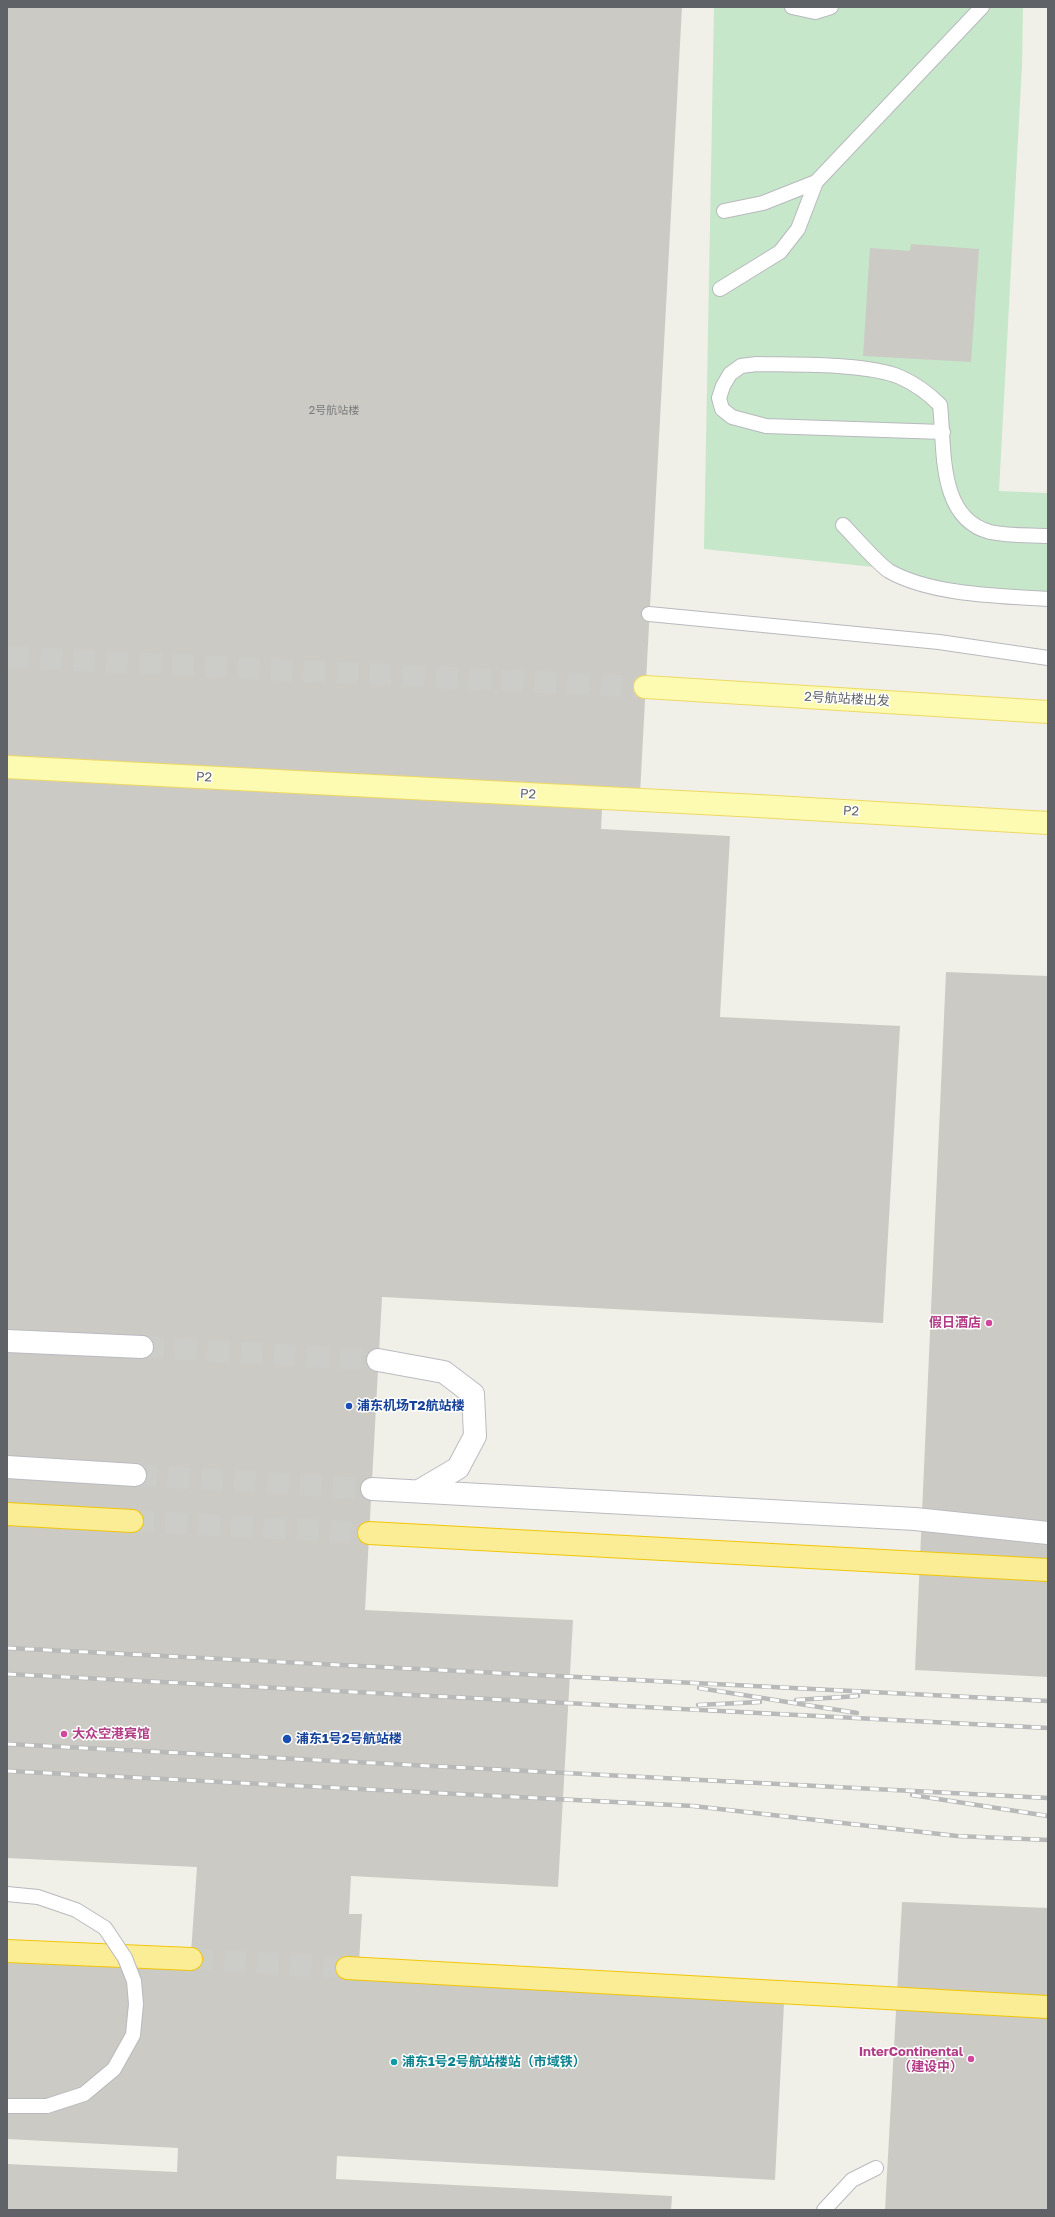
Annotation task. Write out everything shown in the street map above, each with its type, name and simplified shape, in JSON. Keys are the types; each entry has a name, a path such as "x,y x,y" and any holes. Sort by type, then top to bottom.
{"highway":[{"path":"7,1514 132,1521"},
{"path":"369,1534 1048,1570"},
{"path":"7,1951 191,1959"},
{"path":"347,1968 1048,2007"}],"main road":[{"name":"2号航站楼出发","path":"645,687 1048,712"},
{"name":"P2","path":"7,767 758,806 1048,823"}],"street":[{"path":"7,1341 142,1347"},
{"path":"378,1360 444,1372 474,1394 475,1436 458,1468 419,1491"},
{"path":"7,1467 135,1475"},
{"path":"372,1489 915,1519 1048,1533"}],"lane":[{"path":"792,7 815,12 831,7"},
{"path":"720,289 780,252 798,229 816,182 982,7"},
{"path":"724,211 763,202 816,182"},
{"path":"943,432 766,426 732,417 722,409 719,398 730,374 741,366 757,364 858,369 881,372 899,377 918,386 940,405 943,432 944,464 950,492 959,510 971,523 989,531 1002,534 1048,536"},
{"path":"843,525 888,570 932,587 967,592 1048,599"},
{"path":"649,614 939,642 1048,658"},
{"path":"7,1894 38,1896 76,1910 105,1928 125,1958 134,1981 136,2004 133,2035 114,2069 84,2094 47,2106 7,2106"},
{"path":"824,2210 852,2180 876,2168"}],"green space":[{"path":"714,7 1023,7 1022,65 999,491 1048,493 1048,604 873,567 704,549"}],"building":[{"path":"7,7 682,7 640,794 603,792 601,829 730,836 720,1017 900,1026 883,1323 382,1297 365,1610 573,1620 558,1887 351,1876 349,1914 362,1914 359,1962 785,1984 775,2180 337,2156 336,2179 672,2196 671,2210 7,2210 7,2164 177,2172 178,2148 7,2139 7,1943 191,1953 197,1867 7,1858"},
{"path":"911,244 979,249 971,362 863,356 870,248 910,251"},
{"name":"假日酒店","path":"946,972 1048,976 1048,1677 915,1670"},
{"name":"InterContinental （建设中）","path":"902,1902 1048,1908 1048,2210 885,2210"}],"tunnel":[{"path":"7,657 645,687"},
{"path":"142,1347 378,1360"},
{"path":"135,1475 372,1489"},
{"path":"132,1521 369,1533"},
{"path":"191,1959 347,1968"}],"railway":[{"path":"7,1648 1048,1701"},
{"path":"7,1674 1048,1728"},
{"path":"699,1688 857,1713"},
{"path":"796,1700 858,1696"},
{"path":"698,1705 760,1702"},
{"path":"7,1744 1048,1798"},
{"path":"7,1771 693,1806 957,1836 1048,1840"},
{"path":"912,1795 1048,1816"}],"place":[{"name":"假日酒店","path":"989,1323"},
{"name":"浦东机场T2航站楼","path":"349,1406"},
{"name":"大众空港宾馆","path":"64,1734"},
{"name":"浦东1号2号航站楼","path":"287,1739"},
{"name":"InterContinental （建设中）","path":"971,2059"},
{"name":"浦东1号2号航站楼站（市域铁）","path":"394,2062"}]}
